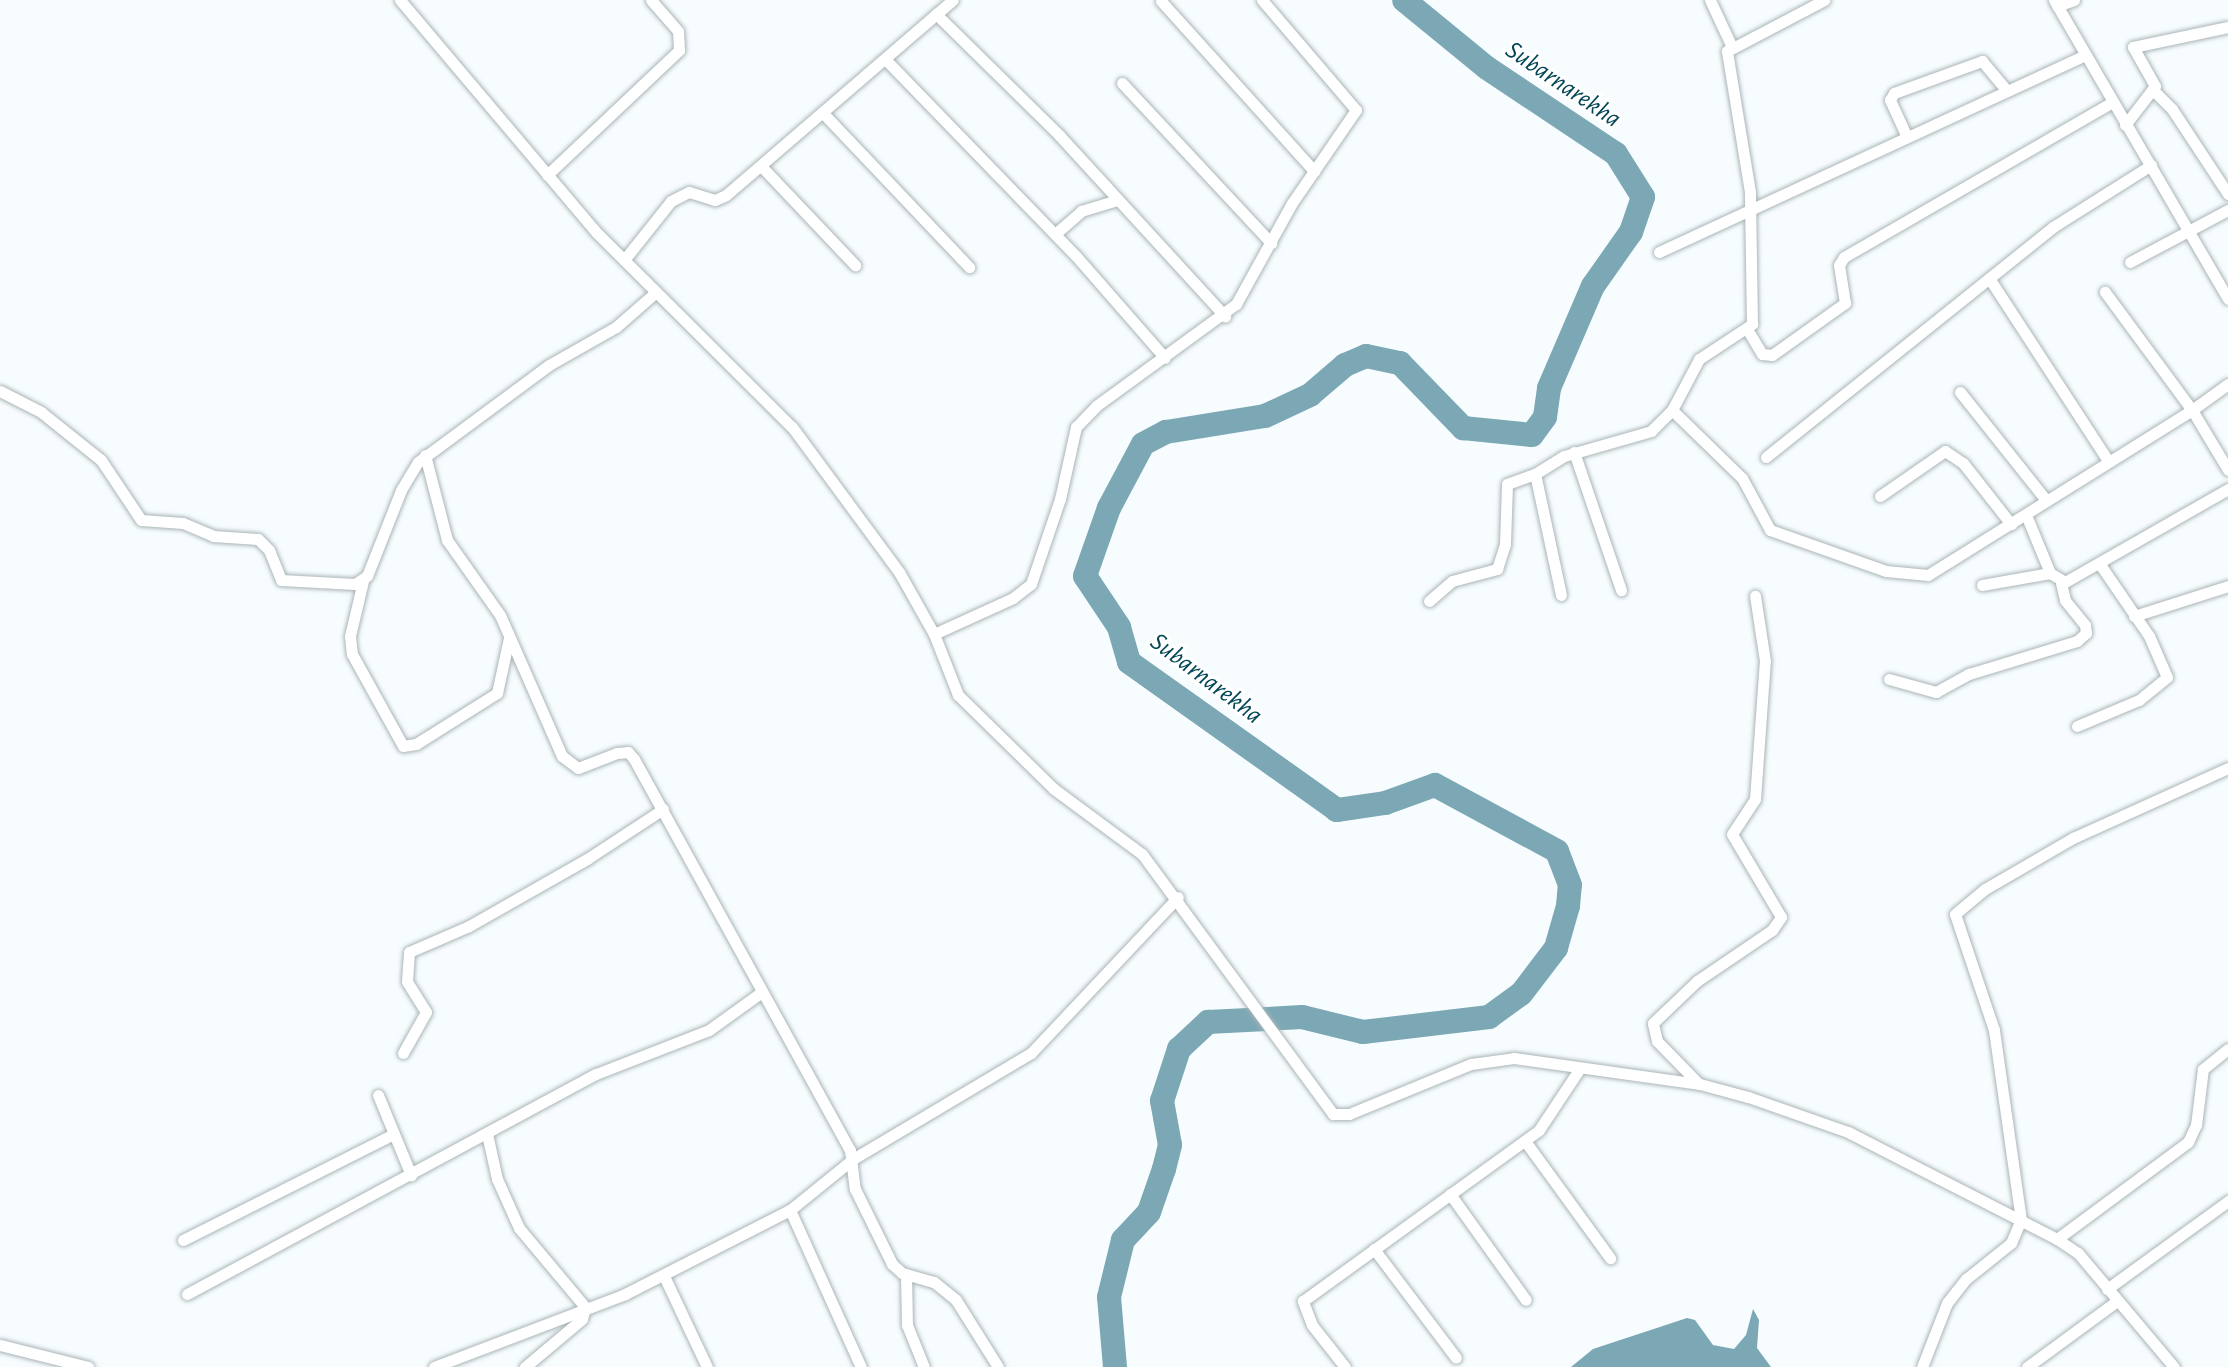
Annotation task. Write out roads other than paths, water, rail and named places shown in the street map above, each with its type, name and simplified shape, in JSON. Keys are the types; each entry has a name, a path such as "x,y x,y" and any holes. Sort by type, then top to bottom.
{"street":[{"path":"400,0 547,175 624,260 811,451 899,572 934,634 958,695 1054,789 1124,837 1178,897 1333,1114 1349,1114 1457,1068 1500,1059 1700,1084 1848,1132 2057,1239 2078,1253 2174,1367"},
{"path":"547,175 679,50 678,31 651,0"},
{"path":"624,260 679,196 689,192 719,199 953,0"},
{"path":"934,634 1013,598 1031,584 1060,499 1076,427 1096,406 1225,316 1357,106 1262,0"},
{"path":"1429,601 1452,581 1497,569 1505,544 1507,484 1535,474 1574,452 1641,435 1672,410 1699,359 1747,329 1755,314 1751,214 1727,66 1731,45 1710,0"},
{"path":"1731,45 1824,0"},
{"path":"2074,0 2056,3 2111,103 2151,165 2228,299"},
{"path":"1161,1 1314,171"},
{"path":"936,14 1225,316"},
{"path":"2125,125 2153,90 2153,79 2133,47 2228,27"},
{"path":"1659,252 1751,214 1907,137 2085,55"},
{"path":"885,59 1055,234 1165,358"},
{"path":"1907,137 1890,100 1894,93 1975,61 1987,63 2006,90"},
{"path":"1122,83 1271,243"},
{"path":"2153,90 2172,109 2228,194"},
{"path":"1747,329 1762,354 1772,355 1845,303 1848,296 1839,265 1844,257 2111,103"},
{"path":"822,112 969,267"},
{"path":"1766,457 2069,216 2151,165"},
{"path":"761,166 855,265"},
{"path":"1055,234 1089,206 1117,200"},
{"path":"2130,262 2188,228 2228,210"},
{"path":"1989,278 2107,459"},
{"path":"509,635 497,693 416,744 403,746 352,654 350,636 363,581 401,490 425,455 549,365 616,327 656,292"},
{"path":"2105,292 2192,410 2228,470"},
{"path":"1672,410 1742,478 1770,530 1886,571 1928,575 2026,515 2107,459 2192,410 2228,384"},
{"path":"0,391 41,412 101,460 141,520 183,523 213,536 258,539 269,550 281,580 343,585 363,581"},
{"path":"1960,392 2046,500"},
{"path":"1880,496 1945,451 1963,463 2011,524"},
{"path":"1574,452 1621,590"},
{"path":"425,455 447,540 509,635 568,763 582,767 628,752 663,809 759,994 853,1159 855,1189 892,1264 906,1274 934,1282 956,1300 998,1367"},
{"path":"1535,474 1561,595"},
{"path":"2061,582 2228,489"},
{"path":"1889,679 1936,692 1969,674 2077,641 2085,625 2065,600 2061,582 2050,573 2026,515"},
{"path":"2077,726 2139,700 2166,682 2163,663 2099,563"},
{"path":"1982,585 2050,573"},
{"path":"2134,616 2228,586"},
{"path":"1700,1084 1657,1041 1653,1023 1697,981 1772,930 1781,917 1732,838 1755,799 1765,661 1755,596"},
{"path":"1922,1367 1947,1303 1966,1279 2011,1243 2021,1220 1994,1030 1955,914 1985,889 2073,838 2228,768"},
{"path":"403,1053 426,1012 407,981 409,952 509,904 663,809"},
{"path":"434,1367 664,1276 790,1210 853,1159 1031,1053 1178,897"},
{"path":"187,1294 596,1074 709,1030 759,994"},
{"path":"2057,1239 2188,1142 2197,1118 2203,1069 2228,1049"},
{"path":"1345,1367 1312,1325 1303,1301 1525,1141 1554,1113 1580,1068"},
{"path":"378,1095 411,1175"},
{"path":"183,1240 394,1134"},
{"path":"487,1134 497,1179 519,1228 585,1307"},
{"path":"1525,1141 1610,1258"},
{"path":"1450,1194 1526,1300"},
{"path":"2107,1289 2228,1201"},
{"path":"790,1210 861,1367"},
{"path":"1374,1249 1456,1358"},
{"path":"906,1274 907,1325 924,1367"},
{"path":"664,1276 707,1367"},
{"path":"2027,1367 2117,1301"},
{"path":"525,1367 582,1319 585,1307"},
{"path":"0,1345 88,1367"}],"water":[{"path":"1753,1309 1759,1320 1757,1348 1771,1367 1571,1367 1593,1349 1687,1318 1695,1320 1713,1345 1734,1349 1746,1335"}],"waterway":[{"name":"Subarnarekha","path":"1115,1367 1109,1297 1123,1240 1149,1212 1164,1169 1170,1145 1162,1101 1179,1049 1208,1022 1302,1017 1363,1032 1489,1017 1521,994 1556,948 1568,906 1570,885 1557,851 1435,785 1385,803 1337,810 1129,662 1119,627 1085,576 1109,508 1143,444 1166,432 1265,416 1310,395 1345,365 1366,356 1400,363 1463,428 1532,435 1545,417 1549,388 1593,286 1631,232 1643,197 1616,154 1487,68 1404,0"}]}
